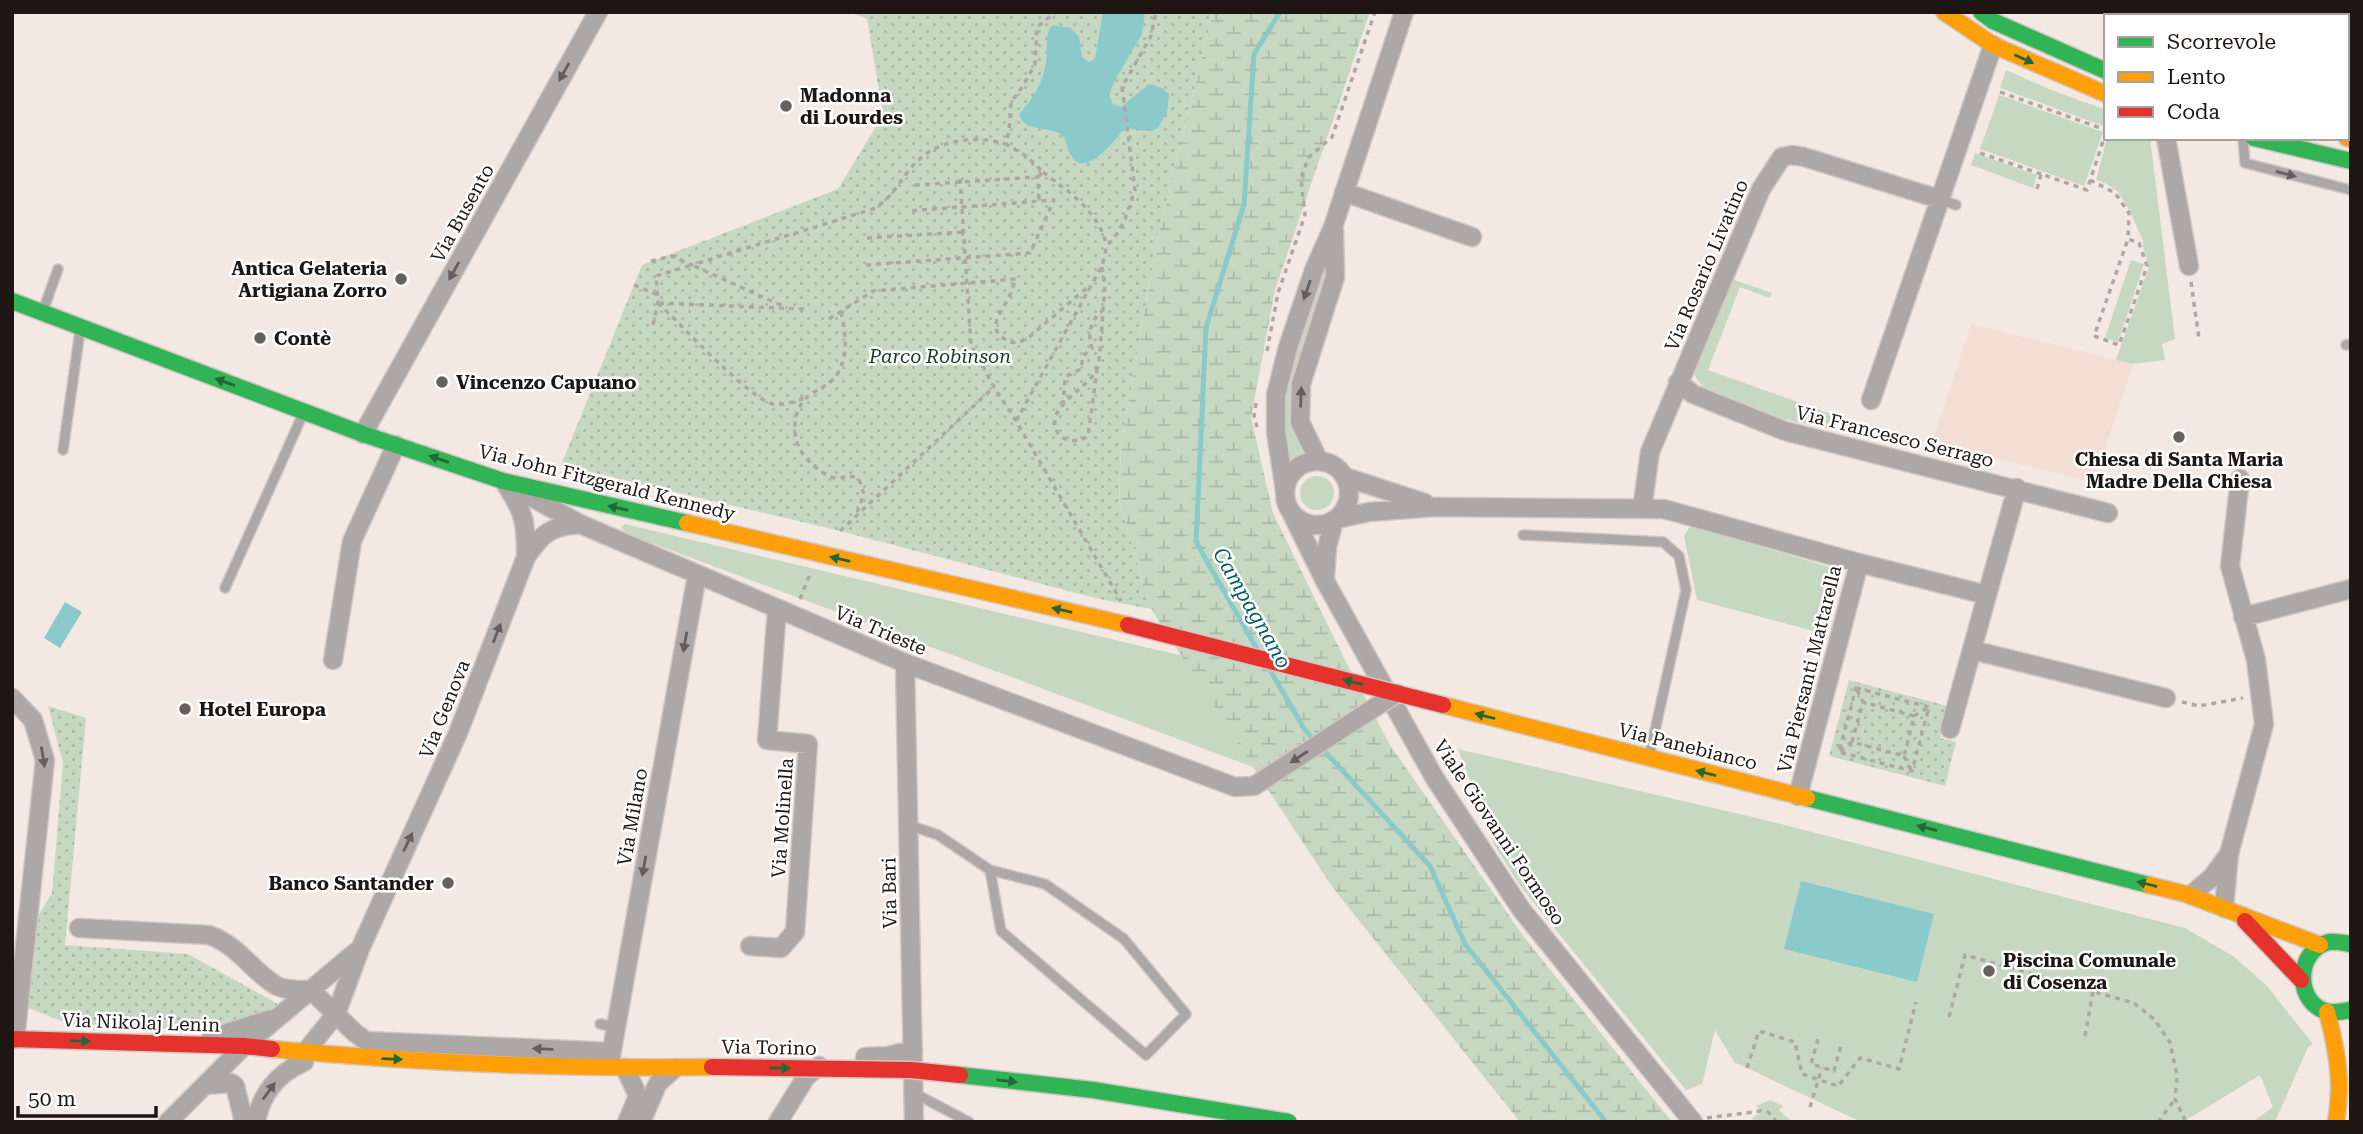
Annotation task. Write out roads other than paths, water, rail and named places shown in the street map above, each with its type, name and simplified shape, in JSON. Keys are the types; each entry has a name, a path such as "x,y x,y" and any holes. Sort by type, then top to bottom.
{"main road":[{"path":"1944,12 1993,45 2104,93"},
{"path":"1981,12 1993,21 2104,70"},
{"path":"2262,140 2351,161"},
{"name":"Via John Fitzgerald Kennedy","path":"12,301 363,434 503,481 1128,625"},
{"name":"Via Panebianco","path":"1128,625 2191,895 2320,945"},
{"name":"Via Panebianco","path":"2230,910 2301,980 2309,1000 2327,1012"},
{"path":"2301,980 2305,960 2320,945 2331,941 2351,944"},
{"path":"2336,1122 2341,1086 2340,1058 2327,1012 2338,1014 2351,1010"},
{"name":"Via Nikolaj Lenin","path":"14,1039 244,1046"},
{"name":"Via Torino","path":"244,1046 367,1058 615,1062 675,1068 911,1070 1093,1090 1289,1122"}],"street":[{"name":"Via Busento","path":"363,434 598,12"},
{"path":"1336,520 1325,525 1306,524 1291,512 1286,502 1276,432 1276,395 1288,347 1314,270 1334,227 1404,12"},
{"path":"1871,400 1993,45"},
{"path":"2166,140 2189,266"},
{"name":"Via Rosario Livatino","path":"1642,509 1650,452 1678,382 1761,189 1783,157 1804,157 1939,199"},
{"path":"1344,192 1472,237"},
{"path":"1319,461 1300,422 1301,384 1335,276 1334,227"},
{"name":"Via Francesco Serrago","path":"1678,382 1693,394 1785,430 2108,513"},
{"path":"333,660 352,541 396,445"},
{"path":"1285,491 1292,473 1309,462 1329,463 1338,468 1345,477 1350,495 1348,504 1336,520 1327,547 1325,581"},
{"name":"Via Piersanti Mattarella","path":"1345,477 1435,507"},
{"path":"2230,910 2230,854 2264,724 2256,660 2230,566 2240,479"},
{"name":"Via Trieste","path":"503,481 580,524 905,663 1235,788 1254,786 1397,694"},
{"name":"Via Genova","path":"315,1053 336,1014 359,949 458,733 526,557 526,526 518,503 503,481"},
{"path":"1950,729 2017,488"},
{"name":"Via Piersanti Mattarella","path":"1336,520 1369,512 1435,507 1664,509 1859,563 1798,796"},
{"name":"Viale Giovanni Formoso","path":"1291,512 1325,581 1433,777 1521,909 1693,1122"},
{"path":"526,557 540,538 551,530 580,524"},
{"path":"1859,563 1987,595"},
{"name":"Via Milano","path":"615,1062 608,1025 697,575"},
{"path":"2243,617 2351,589"},
{"name":"Via Molinella","path":"750,946 781,948 795,932 808,744 767,740 777,609"},
{"path":"1972,650 2166,698"},
{"name":"Via Bari","path":"905,663 914,1122"},
{"path":"12,698 33,720 46,760 17,972 14,1039"},
{"path":"2191,895 2230,854"},
{"path":"79,928 209,935 229,945 277,986 292,990 311,990 355,1033 372,1042 615,1062 638,1096 627,1122"},
{"name":"Via Genova","path":"244,1046 359,949"},
{"path":"184,1045 280,1016"},
{"name":"Via Nikolaj Lenin","path":"168,1122 244,1046"},
{"path":"778,1122 806,1077 826,1060 888,1056 914,1050"},
{"path":"256,1122 259,1104 266,1093 283,1074 315,1053"},
{"path":"641,1122 658,1083 675,1068"},
{"path":"205,1085 231,1083 235,1086 244,1122"}],"lane":[{"path":"2243,140 2245,163 2351,190"},
{"path":"1939,199 1956,205"},
{"path":"42,313 58,269"},
{"path":"63,450 81,329"},
{"path":"225,588 304,412"},
{"path":"1523,534 1663,541 1679,556 1686,590 1648,759"},
{"path":"909,825 938,835 990,870 1045,884 1124,939 1186,1014 1146,1055 1001,931 990,870"},
{"path":"914,1093 969,1122"}],"water":[{"path":"1103,12 1145,12 1142,34 1109,95 1113,104 1121,107 1149,84 1162,88 1169,94 1167,113 1157,129 1148,131 1125,128 1099,156 1084,163 1076,161 1070,154 1063,136 1051,130 1025,124 1019,114 1040,84 1046,63 1047,39 1052,25 1071,28 1079,37 1082,57 1089,62 1095,59"},
{"path":"65,602 82,612 60,648 44,638"},
{"path":"1801,881 1934,914 1917,982 1784,949"}],"waterway":[{"name":"Campagnano","path":"1257,649 1196,542 1206,328 1244,204 1254,54 1280,12"},
{"name":"Campagnano","path":"1271,672 1305,730 1430,866 1465,944 1606,1122"}],"place":[{"name":"Madonna di Lourdes","path":"786,106"},
{"name":"Antica Gelateria Artigiana Zorro","path":"401,279"},
{"name":"Contè","path":"260,338"},
{"name":"Vincenzo Capuano","path":"442,382"},
{"name":"Chiesa di Santa Maria Madre Della Chiesa","path":"2179,437"},
{"name":"Hotel Europa","path":"185,709"},
{"name":"Banco Santander","path":"448,883"},
{"name":"Piscina Comunale di Cosenza","path":"1989,971"}],"park label":[{"name":"Parco Robinson","path":"940,356"}]}
